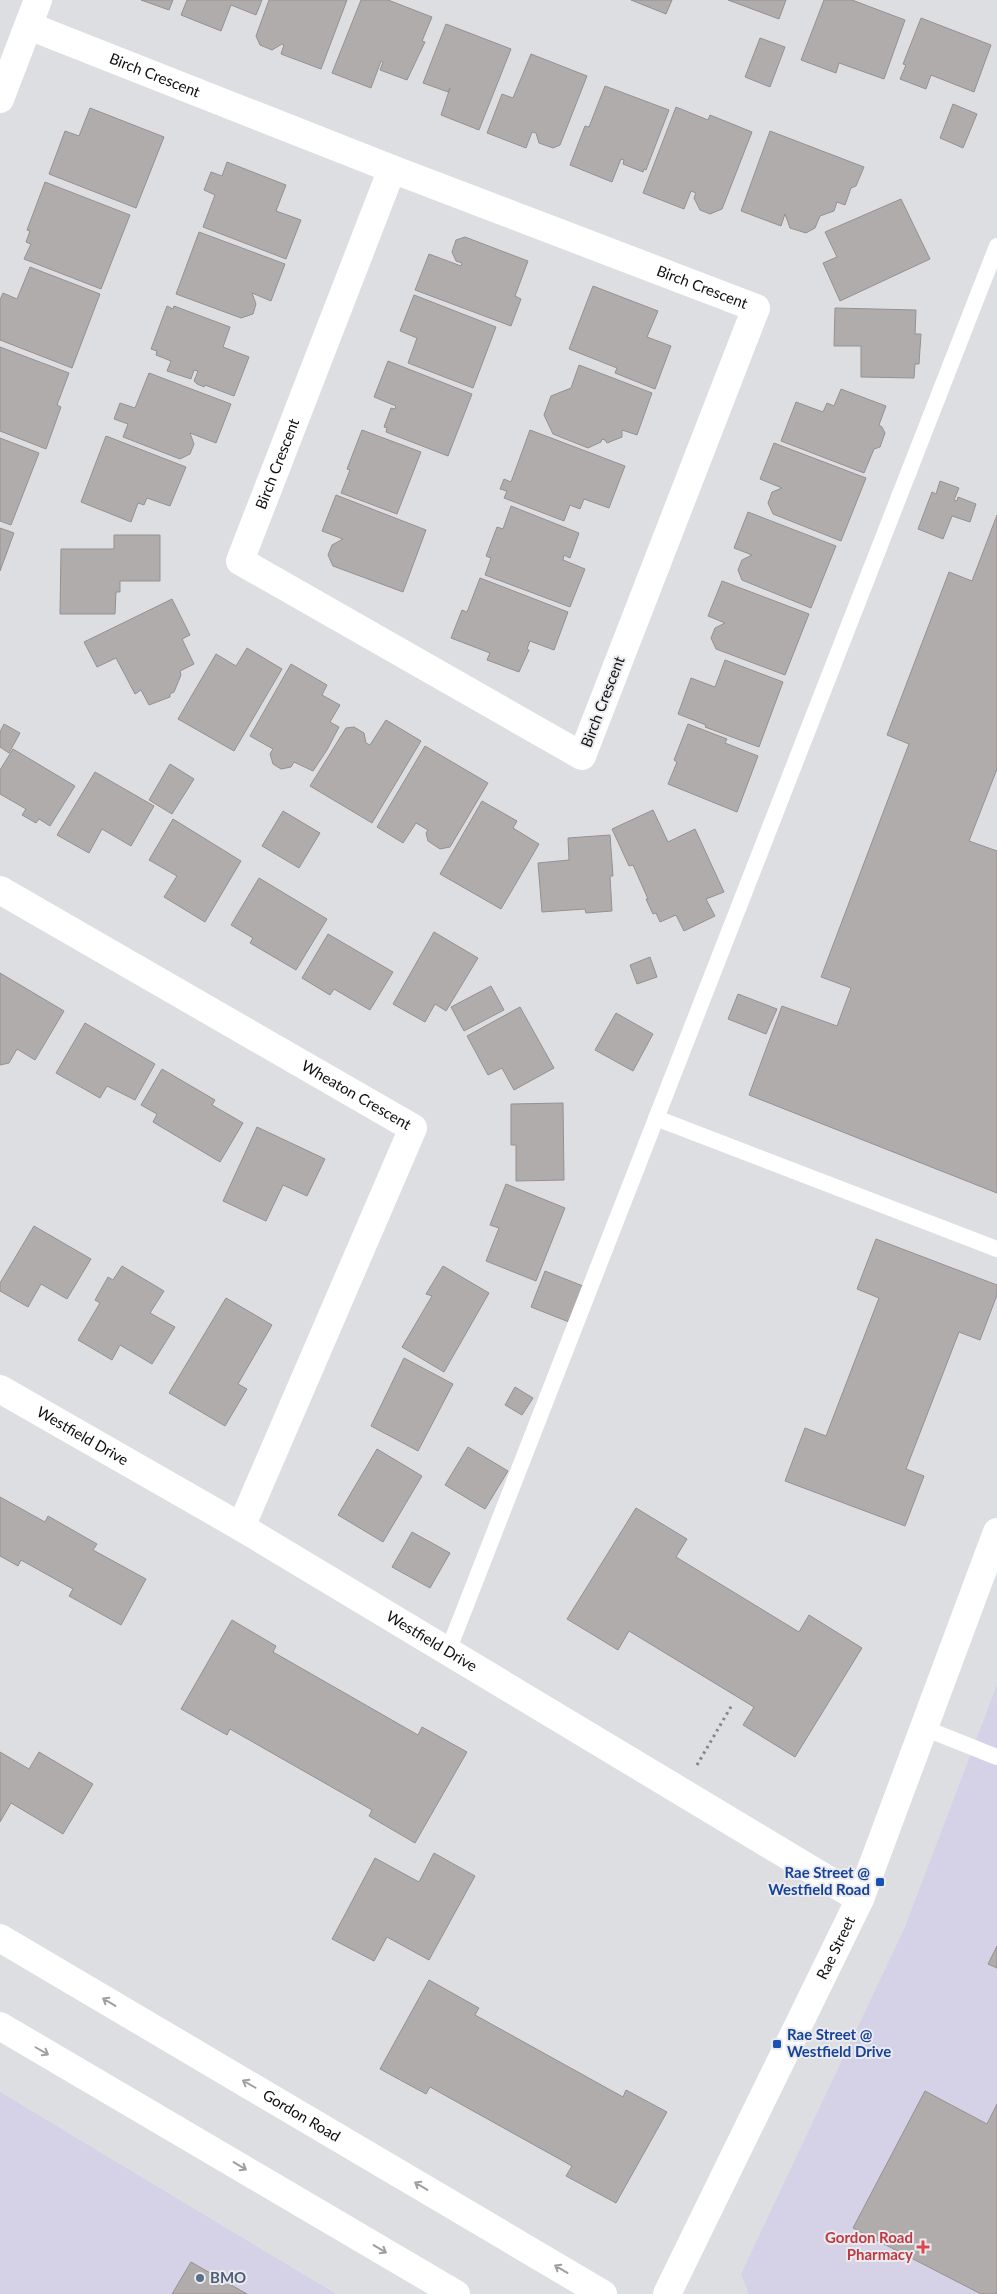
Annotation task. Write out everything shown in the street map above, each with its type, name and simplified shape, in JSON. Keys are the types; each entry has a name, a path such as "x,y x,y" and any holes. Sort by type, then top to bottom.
{"street":[{"path":"0,99 38,0"},
{"name":"Birch Crescent","path":"28,26 392,169 756,308 582,756 240,560 392,169"},
{"name":"Wheaton Crescent","path":"0,890 413,1128 241,1528"},
{"name":"Westfield Drive","path":"0,1389 241,1528 860,1899"},
{"name":"Rae Street","path":"668,2294 860,1899 997,1532"},
{"name":"Gordon Road","path":"0,1938 603,2294"},
{"path":"0,2026 456,2294"}],"lane":[{"path":"448,1651 997,246"},
{"path":"656,1118 997,1250"},
{"path":"924,1728 997,1757"}],"path":[{"path":"676,1788 695,1768 732,1705"}],"shaded area":[{"path":"997,1685 997,2294 749,2294 741,2274 905,1927"},
{"path":"0,2092 336,2294 0,2294"}],"building":[{"path":"141,0 173,0 169,10"},
{"path":"187,0 262,0 256,15 231,5 221,31 181,15"},
{"path":"269,0 347,0 321,69 281,54 284,45 282,44 272,50 260,45 256,36"},
{"path":"361,0 388,0 432,17 422,41 425,42 407,80 380,70 383,62 381,61 371,88 332,73"},
{"path":"631,0 672,0 666,14"},
{"path":"728,0 786,0 779,19"},
{"path":"824,0 852,0 905,20 884,79 839,63 836,73 801,60"},
{"path":"921,18 991,45 974,92 931,75 926,89 900,79 906,65 903,64"},
{"path":"446,24 511,49 479,130 441,115 450,88 448,92 423,83"},
{"path":"760,38 785,47 770,87 745,77"},
{"path":"531,54 587,76 560,145 553,148 539,143 536,133 532,132 526,148 487,133 502,94 513,98"},
{"path":"605,86 669,110 646,170 644,169 643,172 623,164 624,160 621,159 612,182 570,165 585,126 589,127"},
{"path":"953,104 977,114 963,148 940,138"},
{"path":"676,107 708,120 710,115 752,132 722,209 710,214 700,210 694,198 696,193 691,191 684,209 643,193"},
{"path":"90,108 164,137 136,208 49,174 65,131 79,136"},
{"path":"770,131 864,167 856,186 851,188 845,205 837,202 834,211 820,216 815,228 806,233 790,228 785,214 781,226 741,211"},
{"path":"227,162 286,185 276,211 301,220 286,259 203,227 215,195 204,190 211,172 222,176"},
{"path":"45,182 130,215 101,289 24,259 31,244 26,242 30,231 27,230"},
{"path":"901,199 930,259 840,301 823,263 837,257 825,232"},
{"path":"199,232 285,264 271,301 252,293 256,304 253,314 241,318 176,294"},
{"path":"465,237 528,261 515,296 521,299 511,326 415,290 429,254 461,266 462,263 456,261 452,252 456,240"},
{"path":"30,267 100,294 72,368 0,340 0,300 3,293 17,299"},
{"path":"593,286 658,311 647,337 671,346 655,389 615,373 617,368 569,349"},
{"path":"414,295 496,327 473,388 408,363 417,338 400,331"},
{"path":"167,306 173,309 174,306 230,327 223,347 249,357 234,396 205,385 204,387 197,384 194,381 198,371 194,370 191,379 167,371 171,361 156,355 157,351 151,349"},
{"path":"835,308 916,310 915,334 921,334 919,364 915,364 914,378 861,377 861,346 834,346"},
{"path":"0,347 69,373 57,405 61,407 46,449 0,431"},
{"path":"388,361 472,394 448,456 386,432 387,428 384,427 391,408 395,409 396,406 374,397"},
{"path":"579,365 652,393 637,435 622,430 622,437 607,443 602,439 601,442 588,448 553,434 544,415 551,396 571,388"},
{"path":"149,373 231,404 216,443 190,433 194,444 190,454 180,459 123,437 128,424 114,419 120,403 135,408"},
{"path":"841,389 886,406 879,425 885,433 880,447 874,449 864,473 781,441 796,402 823,412 827,403 834,406"},
{"path":"362,430 421,452 397,514 341,493 350,470 347,469"},
{"path":"530,430 625,466 609,508 584,499 580,509 570,505 564,521 504,498 507,491 500,489 504,479 511,482"},
{"path":"106,436 186,467 170,506 147,498 144,505 138,503 131,522 81,502"},
{"path":"0,438 39,453 11,525 0,521"},
{"path":"774,443 866,478 841,541 773,514 768,503 772,492 782,488 760,479"},
{"path":"940,481 959,488 954,500 957,501 958,497 976,504 970,522 952,516 943,539 918,529 932,492 936,494"},
{"path":"336,495 426,530 403,592 333,566 328,555 332,545 343,539 322,531"},
{"path":"511,506 579,533 570,558 564,555 563,560 585,569 570,607 485,575 491,558 486,556 497,527 503,529"},
{"path":"748,512 836,546 811,608 742,580 738,570 742,560 752,555 734,548"},
{"path":"997,515 997,769 969,841 997,851 997,1193 749,1095 782,1006 837,1026 851,988 821,977 909,744 887,735 949,572 972,581"},
{"path":"0,528 14,533 0,571"},
{"path":"114,535 160,535 160,581 120,581 120,592 116,592 115,614 60,614 61,549 114,549"},
{"path":"480,578 568,612 554,650 530,641 527,649 529,650 519,672 487,660 490,653 451,638 462,610 467,612"},
{"path":"722,581 809,614 785,675 716,649 711,638 715,628 725,623 708,616"},
{"path":"172,599 190,635 182,639 194,664 180,671 181,675 170,697 149,705 141,690 135,694 116,658 97,667 84,642"},
{"path":"247,648 282,669 234,751 178,719 216,654 236,666"},
{"path":"725,660 783,682 759,747 705,727 706,725 678,714 691,678 715,687"},
{"path":"291,664 327,685 322,695 340,705 330,722 339,727 313,771 294,762 291,767 281,769 273,764 270,754 273,749 250,736"},
{"path":"386,720 421,741 372,823 310,786 346,728 354,727 364,733 366,743 370,745"},
{"path":"4,724 20,733 9,753 0,747 0,732"},
{"path":"688,724 727,739 725,743 758,756 737,812 668,784 677,762 674,760"},
{"path":"425,746 488,783 450,847 440,849 428,841 426,833 428,830 416,823 403,843 377,827"},
{"path":"13,749 75,786 50,826 39,819 36,823 22,815 26,809 0,794 0,770"},
{"path":"170,764 194,779 172,814 149,800"},
{"path":"95,772 154,806 131,846 102,829 89,853 57,835"},
{"path":"482,801 517,821 513,828 539,844 501,909 440,874"},
{"path":"653,810 668,842 695,829 724,892 706,899 715,916 684,931 676,915 660,922 656,913 653,914 633,865 629,866 612,829"},
{"path":"283,811 320,833 299,868 262,846"},
{"path":"173,819 241,861 205,922 164,897 177,876 149,860"},
{"path":"610,835 613,876 610,876 612,911 586,913 585,909 542,912 538,863 569,860 568,838"},
{"path":"259,878 327,919 296,970 250,943 253,938 231,925"},
{"path":"434,932 478,958 446,1011 435,1004 425,1022 393,1004"},
{"path":"328,934 393,972 370,1010 334,989 330,995 302,978"},
{"path":"650,957 657,977 637,984 630,965"},
{"path":"0,973 64,1011 35,1060 17,1049 9,1063 0,1065"},
{"path":"491,986 504,1010 464,1031 451,1007"},
{"path":"738,994 777,1009 766,1034 728,1019"},
{"path":"520,1007 554,1068 514,1090 502,1068 488,1075 467,1036"},
{"path":"616,1013 653,1034 633,1071 595,1050"},
{"path":"85,1023 155,1064 135,1100 107,1086 100,1098 56,1073"},
{"path":"162,1069 215,1100 212,1105 243,1123 220,1162 153,1122 157,1114 141,1105"},
{"path":"563,1103 564,1180 516,1181 516,1145 511,1145 511,1104"},
{"path":"257,1127 325,1159 307,1196 283,1185 266,1221 223,1201"},
{"path":"506,1184 565,1208 536,1281 486,1261 499,1228 490,1225"},
{"path":"34,1226 91,1259 67,1299 41,1284 28,1307 0,1291 0,1283"},
{"path":"876,1239 997,1285 997,1295 980,1340 959,1332 906,1469 924,1476 905,1526 785,1481 805,1428 826,1436 879,1298 857,1289"},
{"path":"122,1266 164,1291 150,1313 175,1327 152,1364 120,1345 112,1360 78,1340 100,1303 95,1300 108,1277 113,1280"},
{"path":"443,1266 489,1293 444,1372 402,1347 432,1296 426,1294"},
{"path":"545,1271 583,1286 569,1322 531,1307"},
{"path":"226,1298 272,1325 238,1384 247,1389 225,1426 169,1393"},
{"path":"404,1358 453,1384 418,1451 371,1426"},
{"path":"515,1387 533,1398 522,1415 505,1405"},
{"path":"468,1447 508,1471 485,1509 445,1485"},
{"path":"377,1449 422,1476 383,1542 338,1515"},
{"path":"0,1497 45,1522 48,1516 97,1544 93,1550 146,1579 121,1625 69,1596 73,1589 21,1560 18,1566 0,1556"},
{"path":"636,1508 687,1539 676,1557 799,1632 809,1615 862,1648 795,1757 743,1725 754,1707 629,1631 618,1650 567,1619"},
{"path":"412,1532 450,1553 430,1588 392,1567"},
{"path":"232,1620 276,1646 273,1652 418,1735 422,1727 467,1752 415,1843 369,1816 372,1810 230,1729 227,1735 181,1709"},
{"path":"0,1752 29,1769 39,1752 93,1784 63,1834 11,1803 0,1822"},
{"path":"434,1853 475,1876 429,1960 387,1937 374,1961 332,1939 375,1858 419,1882"},
{"path":"997,1946 997,1968 988,1964"},
{"path":"429,1980 479,2008 475,2015 623,2097 626,2090 667,2112 616,2203 566,2176 572,2166 430,2087 426,2094 380,2069"},
{"path":"925,2091 987,2124 997,2104 997,2294 981,2294 853,2228"},
{"name":"BMO","path":"191,2262 247,2294 172,2294"}],"place":[{"name":"Rae Street @ Westfield Road","path":"880,1882"},
{"name":"Rae Street @ Westfield Drive","path":"777,2044"},
{"name":"Gordon Road Pharmacy","path":"923,2247"},
{"name":"BMO","path":"200,2278"}]}
